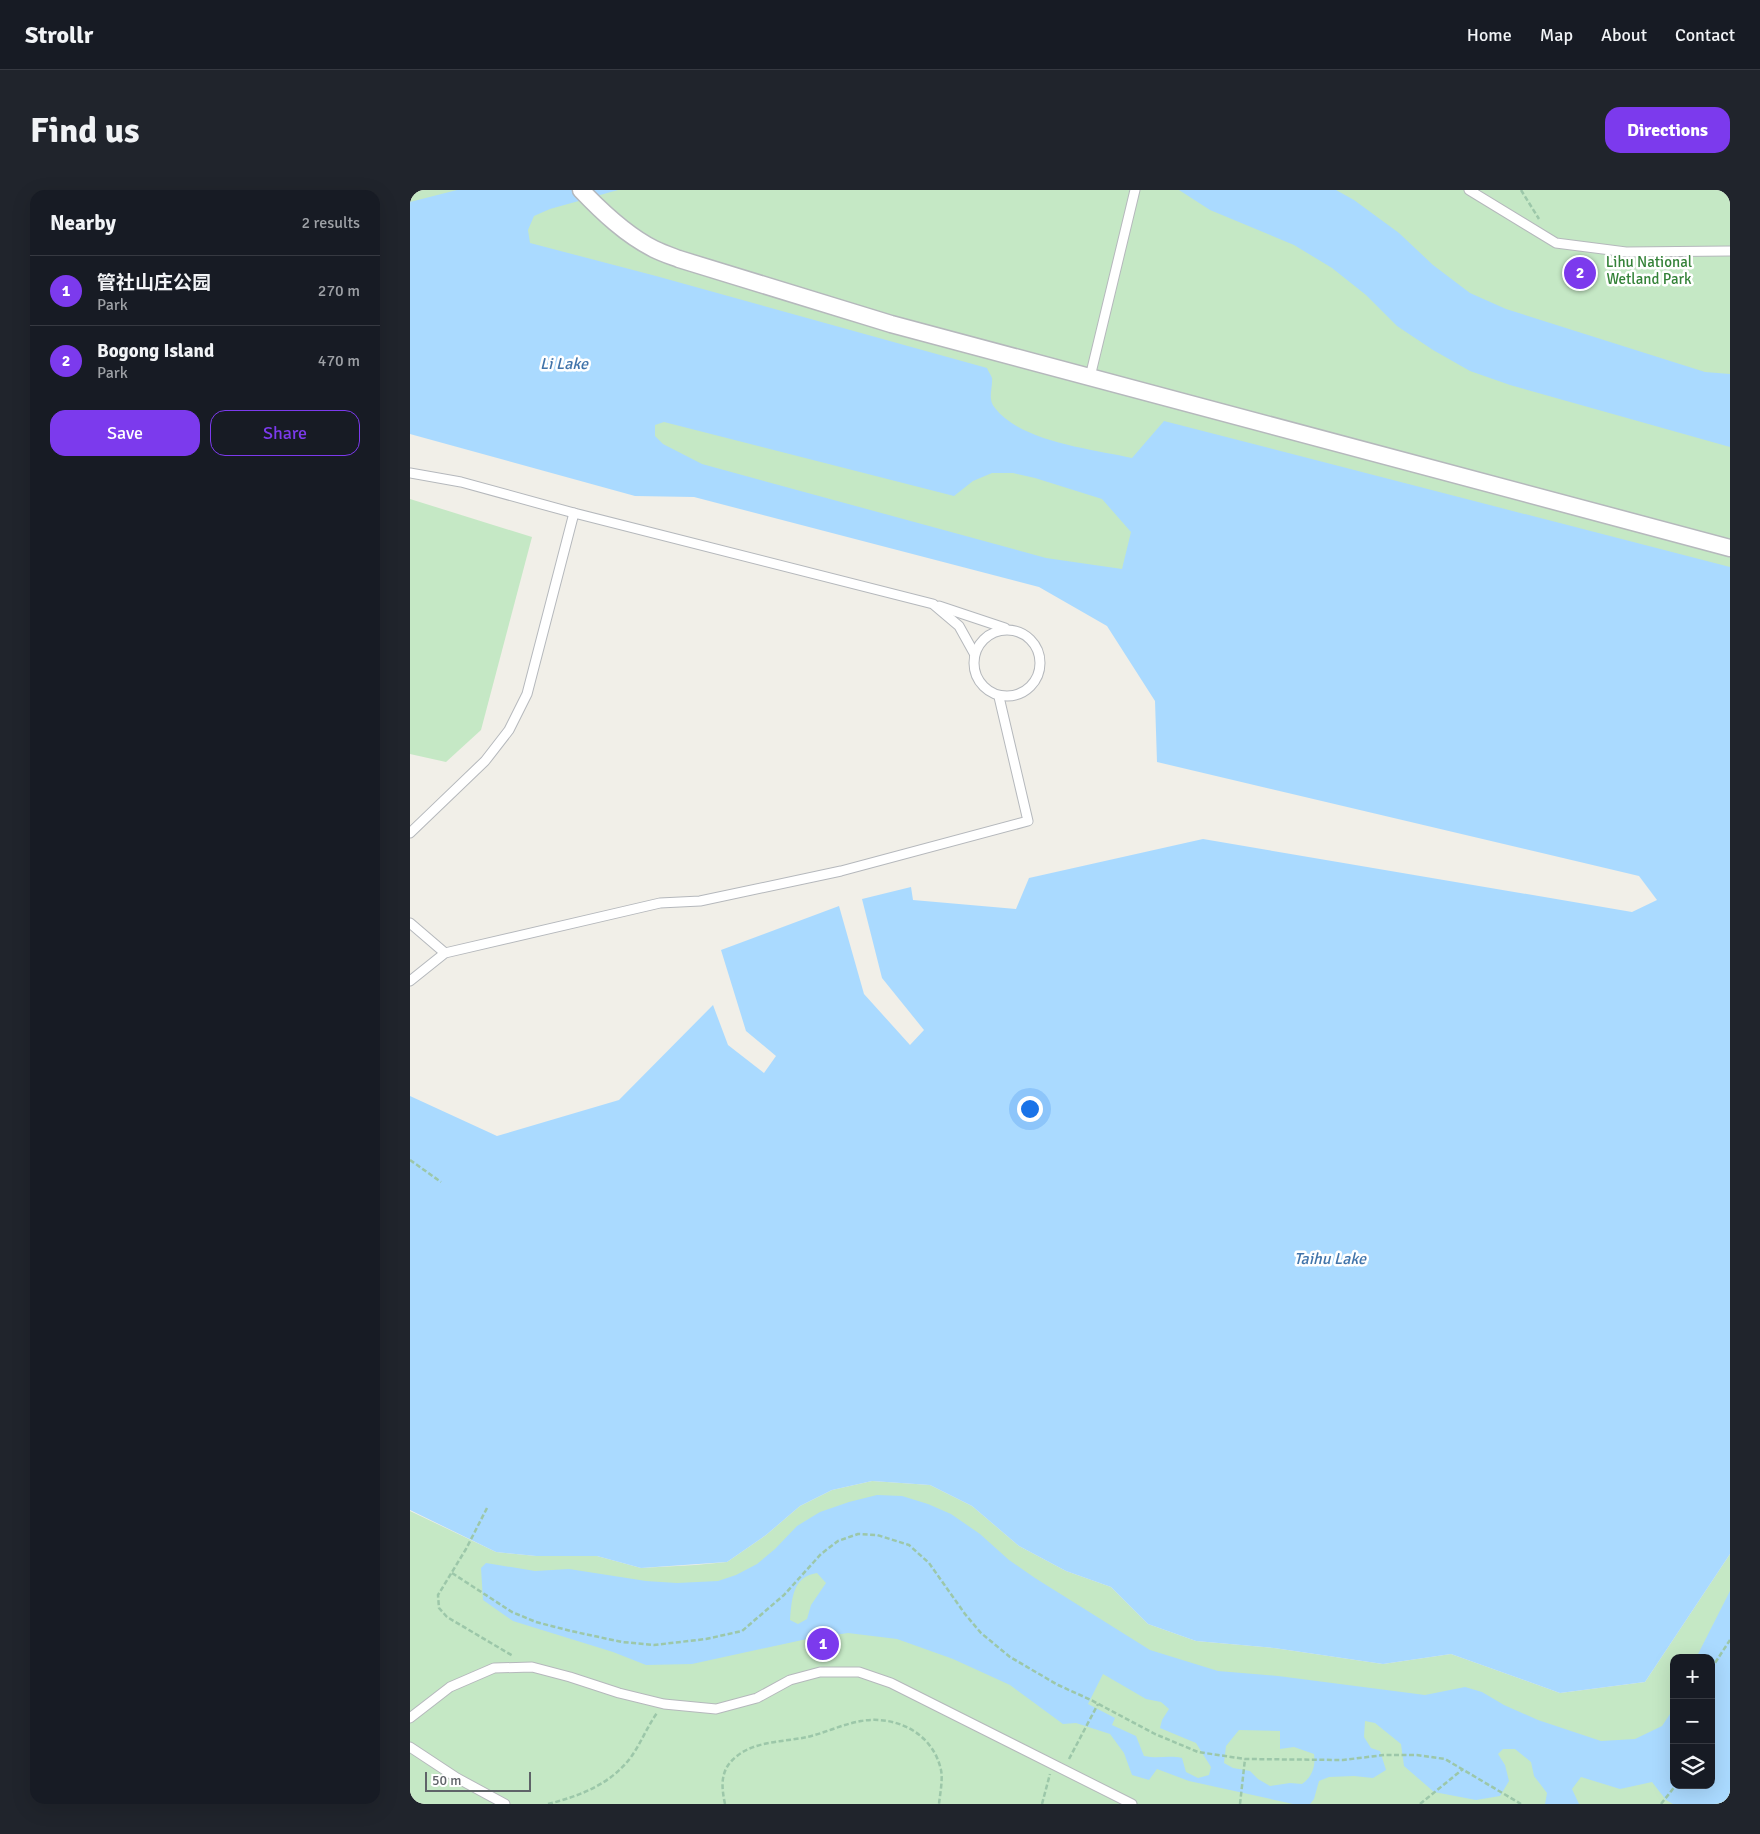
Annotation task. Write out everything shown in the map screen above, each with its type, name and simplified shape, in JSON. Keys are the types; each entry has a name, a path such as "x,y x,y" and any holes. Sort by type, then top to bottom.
{"street":[{"path":"581,190 601,211 632,236 653,249 679,259 890,324 1730,548"}],"lane":[{"path":"1469,190 1556,242 1626,252 1730,251"},
{"path":"1090,377 1135,191"},
{"path":"410,473 462,482 574,514 933,604 1019,632 1035,644 1040,655 1040,666 1036,680 1028,689 1012,697 999,696 981,685 976,675 974,653 959,626 933,604"},
{"path":"410,833 485,760 509,730 527,694 574,514"},
{"path":"974,653 984,638 990,634 1008,629"},
{"path":"410,981 445,953 660,903 700,901 832,873 1028,821 999,696"},
{"path":"410,923 445,953"},
{"path":"410,1718 450,1688 494,1668 532,1668 664,1704 716,1709 757,1698 790,1680 820,1672 859,1672 891,1683 1053,1764 1096,1788 1132,1804"},
{"path":"410,1747 457,1778 505,1804"}],"path":[{"path":"1521,190 1551,240"},
{"path":"410,1160 441,1182"},
{"path":"487,1508 466,1549 438,1595 439,1608 447,1617 532,1668"},
{"path":"452,1573 512,1612 536,1622 622,1642 654,1645 742,1631 784,1595 820,1554 838,1541 858,1534 878,1536 909,1545 930,1563 965,1614 981,1633 1010,1657 1058,1685 1091,1700 1154,1734 1198,1752 1245,1760 1343,1760 1384,1755 1417,1754 1445,1759 1521,1804"},
{"path":"1715,1663 1730,1640"},
{"path":"548,1804 594,1788 617,1774 632,1756 664,1704"},
{"path":"1064,1770 1098,1705"},
{"path":"725,1804 721,1786 725,1770 736,1756 750,1748 808,1737 860,1721 881,1719 900,1723 915,1731 931,1747 941,1770 939,1804"},
{"path":"1240,1804 1245,1760"},
{"path":"1042,1804 1053,1764"},
{"path":"1420,1804 1463,1769"},
{"path":"1662,1803 1673,1789"}],"green space":[{"path":"410,190 495,190 410,215"},
{"path":"589,190 1195,190 1730,429 1730,589 1127,577 1063,572 669,460 523,247 522,211"},
{"name":"Lihu National Wetland Park","path":"1252,190 1730,190 1730,384 1465,305"},
{"path":"410,499 532,537 481,730 446,762 410,754"},
{"path":"872,1481 930,1485 972,1506 1019,1546 1066,1571 1111,1587 1148,1624 1196,1641 1274,1648 1383,1664 1451,1654 1560,1693 1645,1682 1730,1554 1730,1804 410,1804 410,1511 496,1552 536,1556 597,1556 641,1568 727,1562 766,1535 800,1506 832,1490"}],"water":[{"name":"Taihu Lake","path":"457,190 618,190 550,209 534,216 528,230 530,243 987,368 992,378 991,401 995,408 1007,420 1022,429 1058,442 1132,458 1164,421 1730,567 1730,1554 1645,1682 1560,1693 1451,1654 1383,1664 1274,1648 1196,1641 1148,1624 1111,1587 1066,1571 1019,1546 972,1506 930,1485 872,1481 832,1490 800,1506 766,1535 727,1562 641,1568 597,1556 536,1556 496,1552 410,1510 410,1096 497,1136 619,1100 713,1005 728,1045 764,1073 776,1056 746,1031 721,950 839,906 864,994 910,1045 924,1030 882,978 862,899 911,887 913,900 1016,909 1029,878 1203,839 1632,912 1657,900 1639,876 1157,762 1155,701 1107,626 1039,587 694,497 635,496 410,434 410,202","holes":["664,422 954,496 973,481 992,473 1013,473 1102,499 1131,532 1122,569 1046,558 702,464 663,444 655,436 655,425"]},
{"path":"1179,190 1336,190 1354,200 1399,233 1433,265 1470,293 1506,309 1705,372 1730,374 1730,447 1510,385 1470,371 1433,350 1397,326 1366,295 1332,268 1294,245 1210,210"},
{"path":"877,1495 902,1496 928,1504 951,1514 980,1534 1009,1560 1035,1578 1150,1650 1218,1671 1278,1676 1425,1695 1465,1687 1482,1692 1504,1705 1538,1720 1601,1741 1635,1739 1662,1726 1670,1714 1670,1789 1715,1789 1715,1654 1698,1654 1730,1591 1730,1804 1673,1804 1666,1800 1652,1782 1620,1789 1581,1777 1572,1789 1579,1804 1545,1804 1547,1793 1534,1776 1531,1762 1515,1749 1503,1749 1498,1754 1505,1765 1509,1781 1500,1796 1476,1800 1434,1792 1404,1766 1401,1744 1375,1723 1365,1721 1364,1737 1371,1748 1380,1751 1386,1770 1373,1778 1354,1776 1329,1777 1319,1781 1314,1799 1310,1804 1293,1804 1189,1781 1157,1769 1149,1780 1132,1775 1124,1753 1110,1734 1076,1723 1063,1724 1010,1685 953,1659 897,1639 848,1633 807,1639 692,1664 646,1665 613,1652 513,1621 483,1600 481,1568 486,1563 535,1571 569,1569 646,1581 677,1583 718,1581 736,1575 757,1564 775,1549 797,1526 820,1512","holes":["817,1573 826,1583 811,1605 807,1619 798,1624 790,1620 793,1597 798,1584 809,1575","1103,1674 1146,1699 1161,1702 1169,1709 1162,1720 1160,1728 1196,1743 1211,1767 1209,1775 1198,1778 1186,1772 1182,1758 1144,1756 1136,1736 1112,1725 1115,1718 1088,1704","1239,1730 1280,1731 1280,1749 1294,1747 1314,1754 1314,1767 1311,1775 1302,1784 1290,1783 1270,1786 1258,1779 1250,1771 1233,1768 1224,1763 1226,1746"]}],"place":[{"name":"Bogong Island","path":"1580,273"},
{"name":"管社山庄公园","path":"823,1644"}],"water label":[{"name":"Li Lake","path":"564,364"}]}
